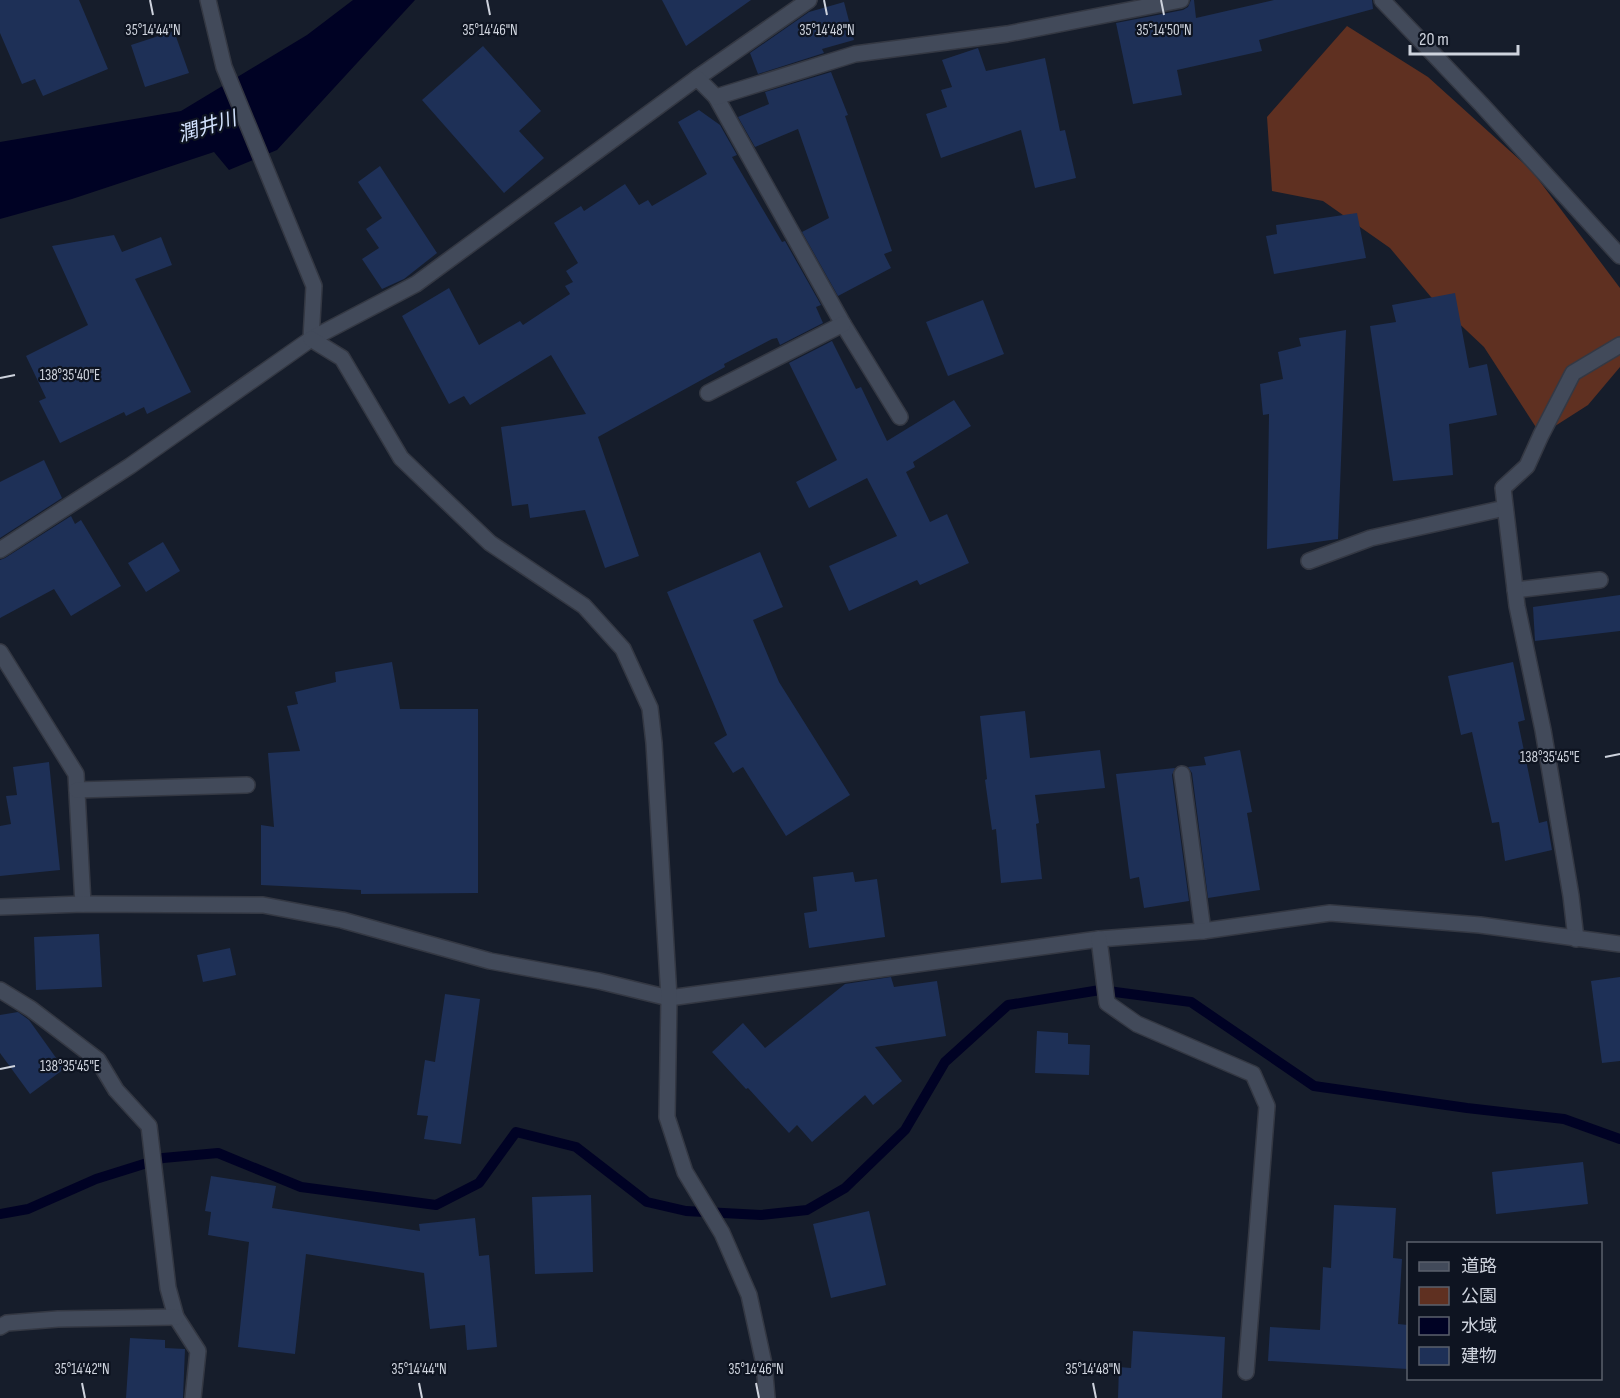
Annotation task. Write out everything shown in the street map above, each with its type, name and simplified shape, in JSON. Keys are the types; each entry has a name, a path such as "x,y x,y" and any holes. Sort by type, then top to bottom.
{"street":[{"path":"208,0 224,67 314,286 310,339"},
{"path":"0,550 130,466 310,339 416,284 697,78 809,0"},
{"path":"716,97 855,54 1007,34 1181,0"},
{"path":"1382,0 1620,256"},
{"path":"697,78 716,97 843,324 900,417"},
{"path":"708,393 843,324"},
{"path":"310,339 342,358 401,458 490,543 584,606 622,649 650,708 669,998 667,1117 685,1172 722,1233 749,1295 764,1364 767,1398"},
{"path":"1576,939 1543,730 1515,590 1503,488 1527,466 1573,373 1620,345"},
{"path":"1309,561 1371,538 1505,508"},
{"path":"1515,590 1600,580"},
{"path":"0,652 76,774 83,904"},
{"path":"1182,774 1203,931"},
{"path":"77,790 247,785"},
{"path":"0,907 83,904 263,904 342,920 490,961 598,981 669,998 1099,939 1203,931 1330,913 1480,926 1620,944"},
{"path":"1099,939 1107,1003 1137,1024 1253,1074 1267,1106 1246,1372"},
{"path":"0,990 98,1060 116,1090 149,1126 168,1288 176,1317 198,1351 193,1398"},
{"path":"0,1327 7,1323 58,1319 176,1317"}],"green space":[{"path":"1347,26 1428,77 1532,171 1620,288 1620,367 1588,405 1541,435 1484,347 1431,297 1390,248 1323,201 1272,191 1267,117"}],"water":[{"name":"潤井川","path":"353,0 415,0 277,150 229,170 214,152 72,199 0,219 0,142 181,111 307,35"}],"building":[{"path":"0,0 79,0 108,69 43,96 35,79 22,84 0,33"},
{"path":"662,0 751,0 686,46"},
{"path":"1191,0 1194,0 1196,18 1274,0 1372,0 1373,9 1259,40 1262,51 1177,70 1182,95 1133,104 1116,23 1183,10 1188,7"},
{"path":"844,2 854,40 822,49 824,53 758,74 750,53 809,12"},
{"path":"174,31 189,73 145,87 131,45"},
{"path":"483,46 541,111 519,131 544,158 504,193 422,100"},
{"path":"978,48 986,71 1045,58 1060,131 1065,130 1076,178 1035,188 1021,130 941,158 926,114 947,107 941,90 952,87 942,60"},
{"path":"831,72 848,115 845,116 892,251 884,254 891,268 838,296 802,232 829,218 798,129 755,147 738,117 769,104 765,92"},
{"path":"699,110 720,125 737,155 732,157 782,242 785,241 821,305 816,307 823,323 780,345 777,338 772,339 598,437 639,556 605,568 585,510 530,518 528,504 512,506 501,427 586,414 551,355 470,405 464,396 449,404 402,316 449,288 479,345 520,321 523,325 570,294 565,286 573,282 566,271 578,263 554,223 581,206 584,211 625,184 639,205 648,200 652,206 707,174 678,122"},
{"path":"380,166 437,253 404,279 382,289 362,259 379,248 366,229 382,218 358,182"},
{"path":"1357,213 1366,258 1274,274 1266,236 1277,234 1276,225"},
{"path":"114,235 122,252 161,237 172,265 135,279 191,392 147,414 144,407 126,416 124,412 60,443 39,401 46,398 26,356 88,325 52,246"},
{"path":"1455,293 1469,368 1487,364 1497,415 1449,424 1453,475 1393,481 1370,326 1396,322 1392,305"},
{"path":"983,300 1004,354 948,376 926,322"},
{"path":"1346,330 1338,539 1267,549 1269,414 1263,415 1260,384 1283,379 1278,352 1301,346 1299,338"},
{"path":"832,341 856,389 861,387 887,441 954,400 971,426 913,462 915,467 906,472 930,522 947,514 969,563 920,585 917,580 849,611 829,566 897,536 867,478 809,508 796,482 837,460 789,363"},
{"path":"44,460 62,498 0,538 0,482"},
{"path":"71,516 75,524 81,520 121,586 71,616 54,589 0,618 0,560"},
{"path":"163,542 180,571 146,592 128,563"},
{"path":"760,552 783,607 753,620 779,682 850,795 786,836 743,767 733,773 714,743 727,735 667,592"},
{"path":"1620,595 1620,631 1535,641 1533,607"},
{"path":"392,662 400,709 478,709 478,893 361,894 361,890 261,885 261,825 274,827 268,753 300,751 287,706 298,704 295,692 336,682 335,672"},
{"path":"1513,662 1525,720 1518,722 1539,823 1547,821 1552,850 1505,861 1499,822 1492,823 1472,732 1461,735 1448,676"},
{"path":"1025,711 1030,758 1100,750 1105,788 1035,795 1042,879 1001,883 996,829 992,830 985,780 987,779 980,716"},
{"path":"1240,750 1252,812 1247,813 1260,890 1208,898 1192,773 1188,767 1206,765 1204,757"},
{"path":"49,762 60,870 0,876 0,826 11,824 6,796 17,795 13,767"},
{"path":"1175,768 1172,775 1189,901 1144,908 1139,877 1130,879 1116,774"},
{"path":"853,872 855,882 877,879 885,937 809,948 804,913 817,911 813,877"},
{"path":"99,934 102,987 36,990 34,937"},
{"path":"230,948 236,975 203,982 197,955"},
{"path":"891,977 894,987 937,981 946,1036 875,1047 902,1081 873,1105 865,1095 812,1142 797,1125 789,1133 712,1052 743,1023 765,1048 845,984"},
{"path":"1620,977 1620,1061 1602,1063 1591,981"},
{"path":"445,994 480,999 461,1144 424,1139 428,1116 417,1115 425,1060 435,1062"},
{"path":"18,1012 29,1020 64,1069 30,1094 0,1053 0,1015"},
{"path":"1037,1031 1068,1033 1068,1044 1090,1045 1089,1075 1035,1073"},
{"path":"1583,1162 1588,1204 1496,1214 1492,1172"},
{"path":"211,1176 276,1186 272,1208 420,1231 419,1224 475,1218 479,1256 489,1255 497,1347 467,1350 465,1325 430,1329 424,1273 306,1254 295,1354 238,1347 249,1242 208,1235 211,1212 205,1211"},
{"path":"591,1195 593,1272 535,1274 532,1197"},
{"path":"1334,1205 1396,1208 1393,1258 1402,1259 1398,1324 1407,1325 1407,1369 1268,1361 1270,1327 1320,1330 1323,1267 1331,1268"},
{"path":"869,1211 886,1285 831,1298 813,1224"},
{"path":"1133,1331 1225,1337 1222,1398 1118,1398 1119,1367 1131,1368"},
{"path":"130,1338 165,1340 165,1348 185,1349 183,1398 126,1398"}],"waterway":[{"path":"0,1214 28,1209 96,1179 163,1158 218,1153 301,1187 436,1205 479,1183 516,1132 576,1147 647,1202 686,1211 761,1215 807,1210 845,1188 905,1130 945,1062 1008,1005 1100,990 1191,1002 1314,1086 1564,1119 1620,1139"}]}
